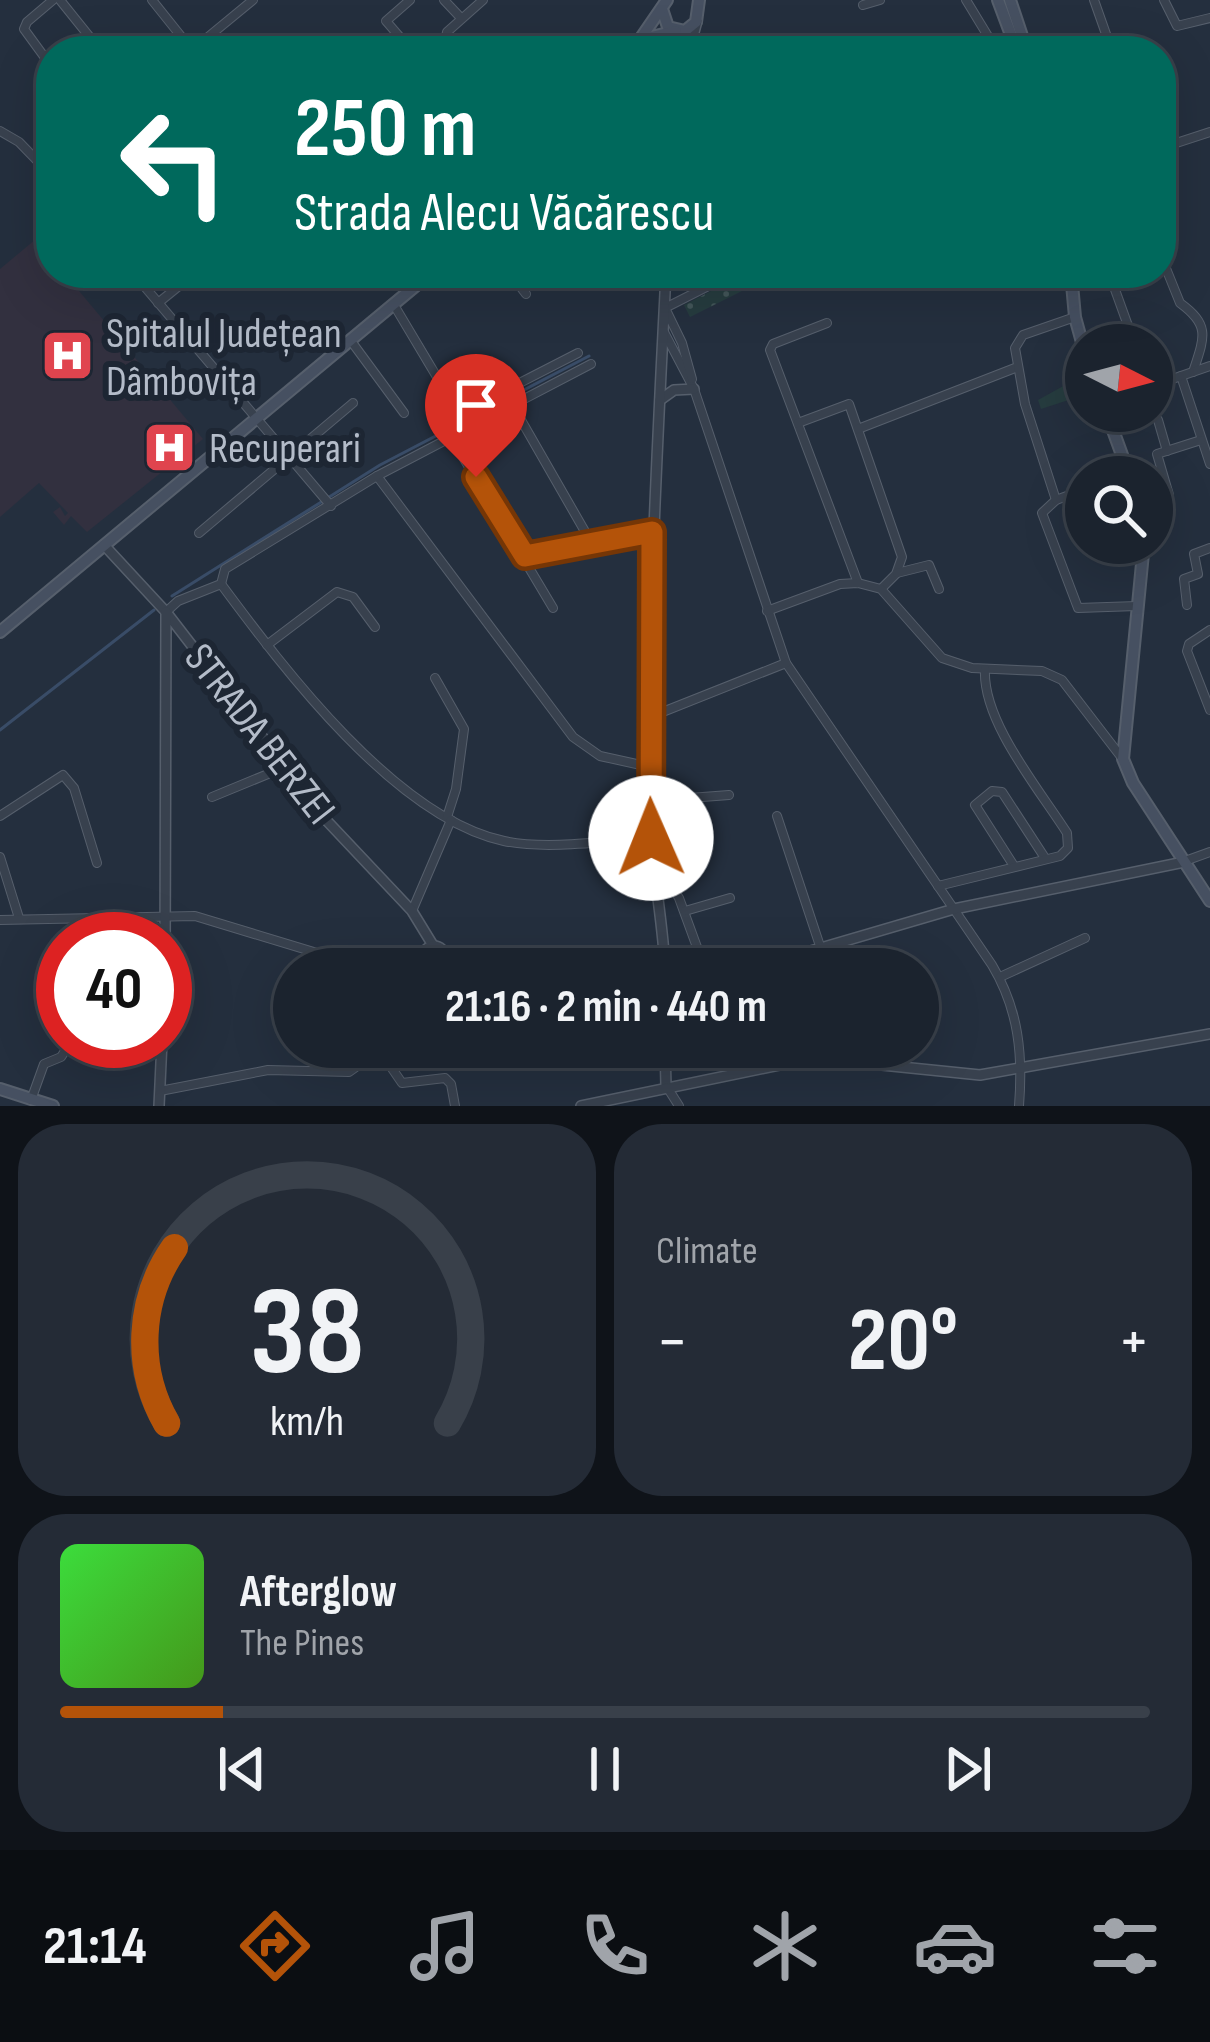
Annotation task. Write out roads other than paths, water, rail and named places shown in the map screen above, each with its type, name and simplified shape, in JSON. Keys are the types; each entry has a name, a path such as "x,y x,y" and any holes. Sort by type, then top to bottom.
{"main road":[{"path":"998,0 1011,36"},
{"path":"1010,0 1022,36"},
{"path":"664,4 663,22 679,36"},
{"path":"642,36 664,4"},
{"path":"687,36 697,7"},
{"path":"0,632 414,288"},
{"path":"1072,288 1077,324"},
{"path":"1142,564 1123,759 1133,783 1210,901"},
{"path":"0,1089 14,1101 53,1106"}],"street":[{"path":"36,48 26,36 27,22 56,0 88,36"},
{"path":"152,0 180,36"},
{"path":"209,36 253,0"},
{"path":"399,36 386,21 410,0"},
{"path":"444,0 461,18"},
{"path":"446,36 483,0"},
{"path":"863,4 880,0"},
{"path":"966,0 988,36"},
{"path":"1094,0 1107,36"},
{"path":"1164,0 1178,26 1210,18"},
{"path":"0,131 36,158"},
{"path":"1176,143 1210,132"},
{"path":"146,288 331,506"},
{"path":"158,303 176,288"},
{"path":"521,288 526,294"},
{"path":"663,948 651,838 650,717 652,532 666,288"},
{"path":"665,308 704,288"},
{"path":"1114,288 1127,324"},
{"path":"1174,288 1180,303 1198,312 1206,323 1193,372"},
{"path":"394,305 457,412 472,411 578,353"},
{"path":"665,308 682,343 786,663 1000,977 1016,1021 1022,1068 1018,1106"},
{"path":"1056,500 1016,368 1015,348 1023,335 1075,317"},
{"path":"827,323 770,346 858,583"},
{"path":"664,331 694,389"},
{"path":"351,341 404,413"},
{"path":"221,584 225,569 377,476 591,364"},
{"path":"1173,379 1210,366"},
{"path":"858,429 1016,368"},
{"path":"1181,376 1210,464"},
{"path":"660,400 674,390 694,389"},
{"path":"199,533 353,403"},
{"path":"798,423 849,404 902,556 896,574 881,589"},
{"path":"513,406 591,542"},
{"path":"1161,432 1167,451"},
{"path":"451,436 553,608"},
{"path":"1158,456 1202,440"},
{"path":"377,476 573,737 605,758 650,767"},
{"path":"1065,497 1042,513 1078,608 1137,606"},
{"path":"525,556 652,532"},
{"name":"STRADA BERZEI","path":"104,545 166,612 328,822 415,916 433,948"},
{"path":"1186,605 1184,579 1198,574 1194,554 1210,548"},
{"path":"896,574 929,565 939,589"},
{"path":"167,912 166,612 178,601 221,584"},
{"path":"221,584 348,739 449,819 509,842 651,838"},
{"path":"767,611 840,584 881,589 942,658 986,669 1028,669 1062,680 1123,759"},
{"path":"267,645 337,592 353,597 375,627"},
{"path":"1210,630 1186,651 1210,710"},
{"path":"650,717 786,663"},
{"path":"938,886 1065,852 1067,833 992,712 984,687 986,669"},
{"path":"415,916 449,819 464,729 435,679"},
{"path":"212,797 285,767"},
{"path":"0,815 63,775 74,788 97,863"},
{"path":"1014,866 975,806 992,791 1002,792 1045,859"},
{"path":"650,801 729,795"},
{"path":"777,816 820,946"},
{"path":"814,948 954,909 1184,862 1210,852"},
{"path":"652,856 670,880 698,948"},
{"path":"0,857 19,918"},
{"path":"685,911 730,898"},
{"path":"192,917 212,919 303,948"},
{"path":"0,920 36,918"},
{"path":"1000,977 1085,938"},
{"path":"581,1106 813,1058 965,1075 1210,1034"},
{"path":"32,1100 43,1068"},
{"path":"159,1106 161,1068"},
{"path":"160,1091 268,1070 343,1073 351,1068"},
{"path":"393,1068 402,1083 445,1078 451,1084 455,1106"},
{"path":"666,1068 666,1086 679,1106"},
{"path":"160,1091 169,1106"}],"waterway":[{"path":"172,596 380,465 589,356"},
{"path":"0,730 154,610"}],"place":[{"name":"Spitalul Județean Dâmbovița","path":"67,356"},
{"name":"Recuperari","path":"170,447"}]}
